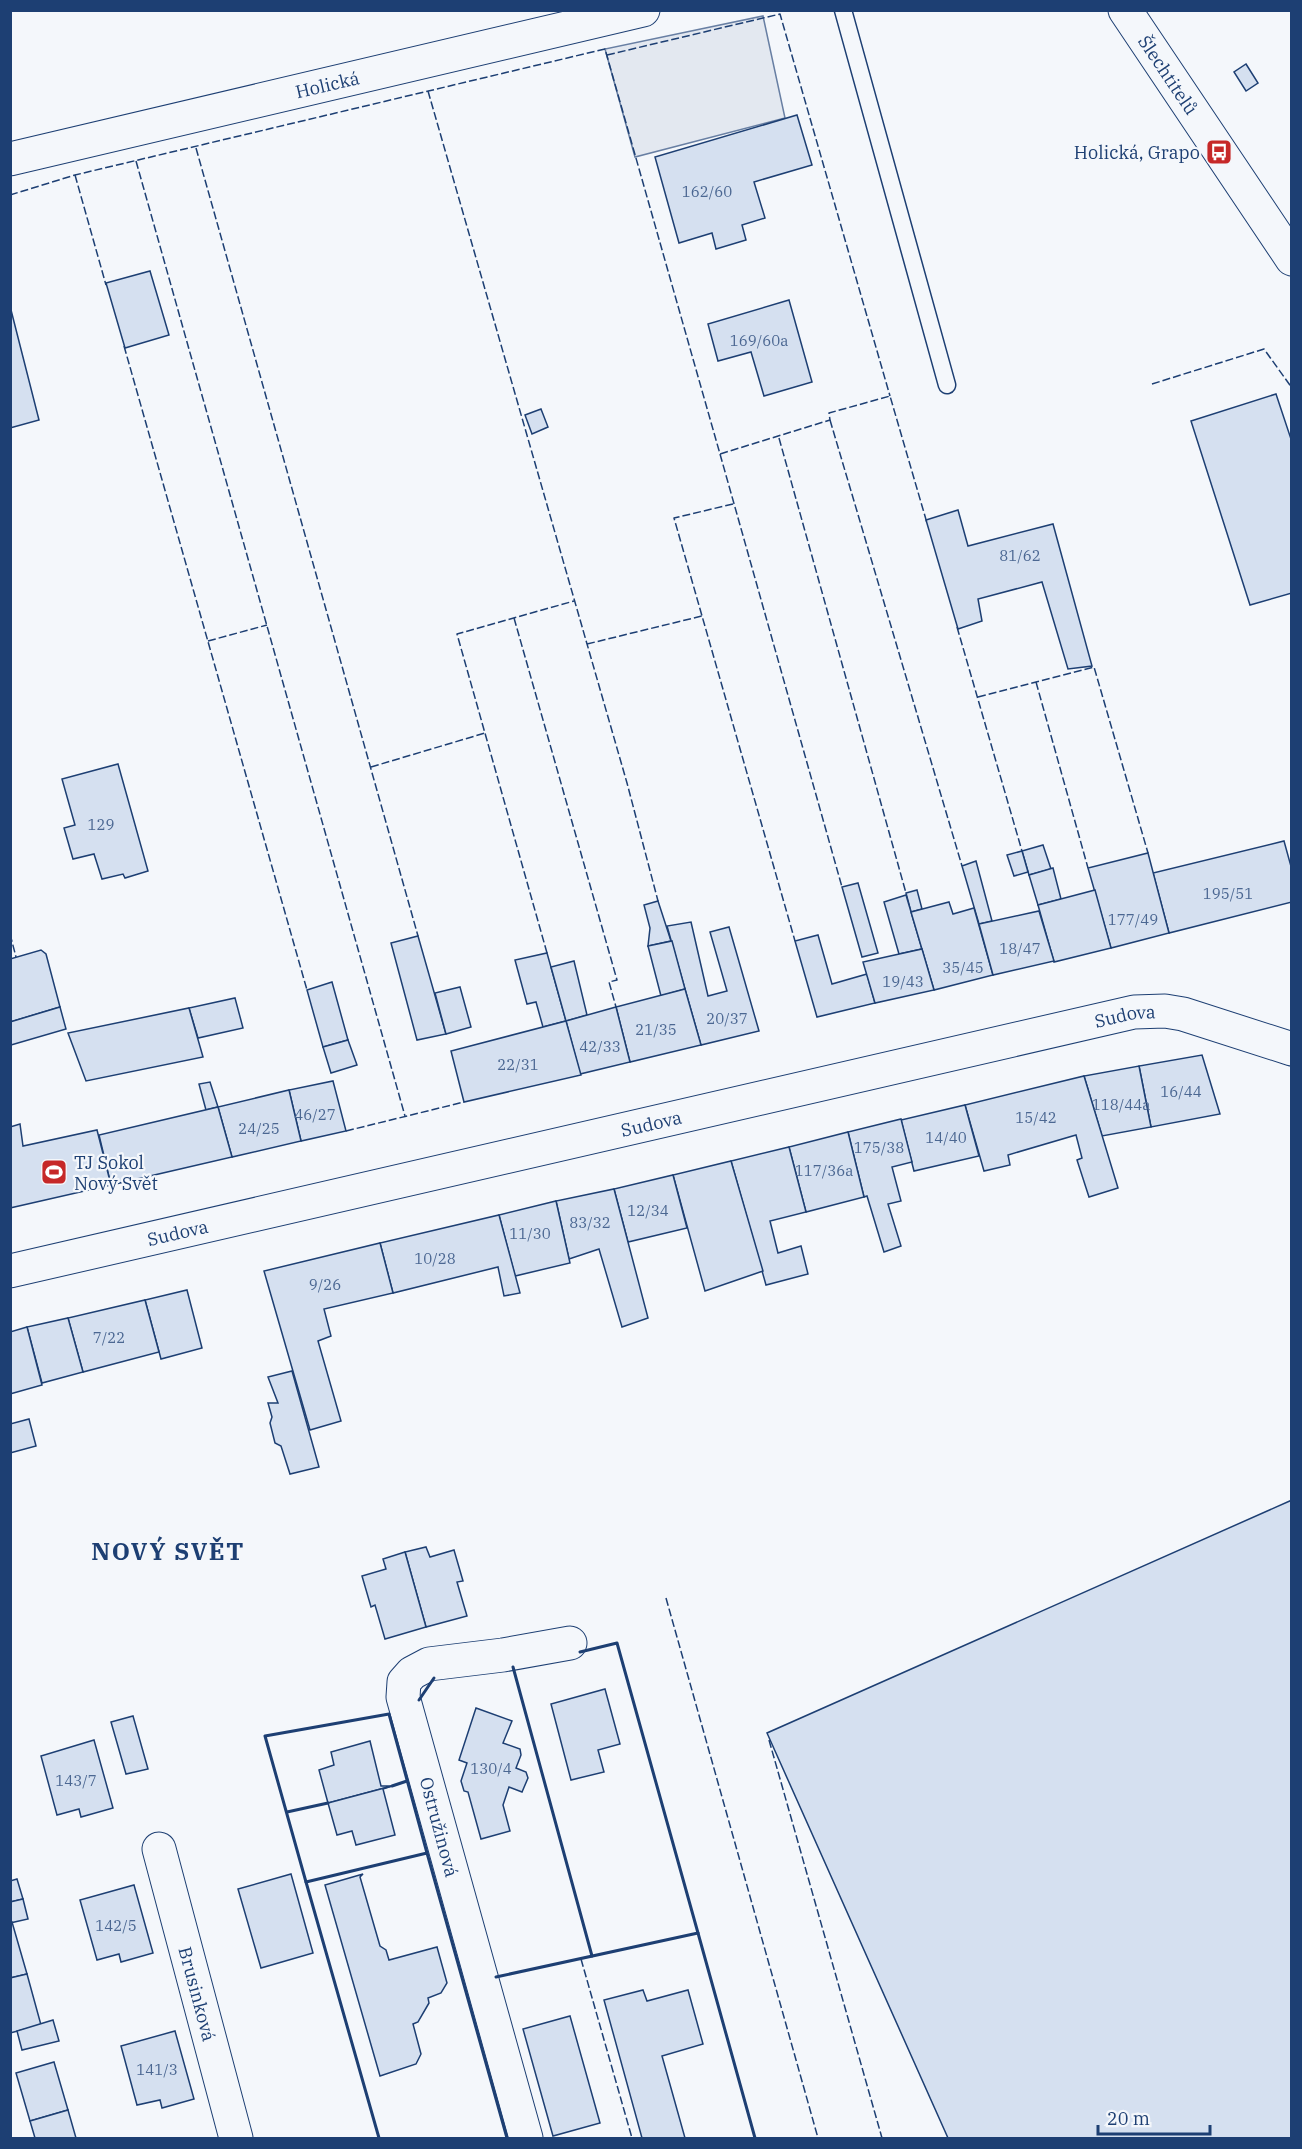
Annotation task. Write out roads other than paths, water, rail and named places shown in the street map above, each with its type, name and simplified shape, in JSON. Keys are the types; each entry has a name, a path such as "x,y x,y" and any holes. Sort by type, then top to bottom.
{"street":[{"name":"Holická","path":"10,159 643,10"},
{"name":"Šlechtitelů","path":"1125,10 1292,259"},
{"name":"Sudova","path":"10,1271 1122,1014 1147,1011 1183,1014 1292,1049"},
{"name":"Ostružinová","path":"526,2139 403,1697 404,1682 412,1673 429,1664 503,1655 570,1643"},
{"name":"Brusinková","path":"159,1849 236,2139"}],"lane":[{"path":"843,10 947,385"}],"place":[{"name":"Holická, Grapo","path":"1219,152"},
{"name":"TJ Sokol Nový Svět","path":"54,1172"}],"district":[{"name":"NOVÝ SVĚT","path":"168,1551"}]}
